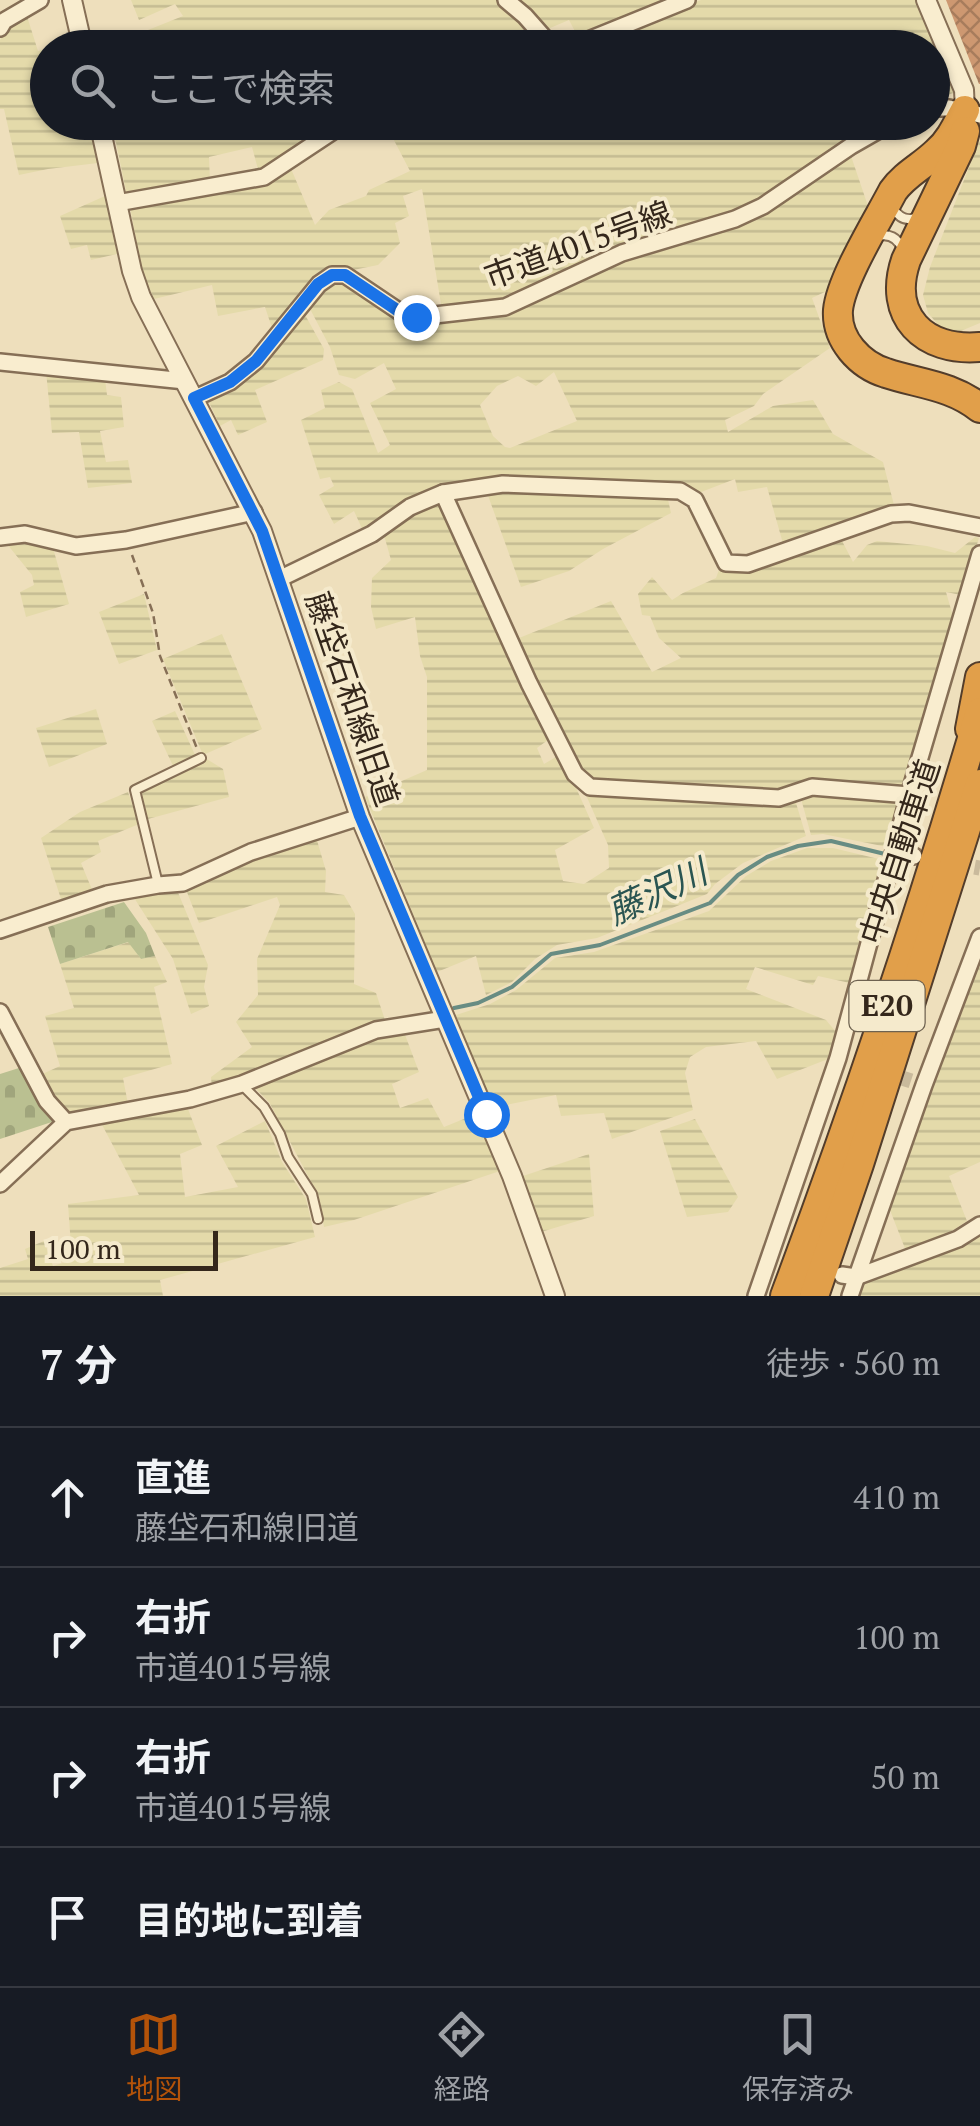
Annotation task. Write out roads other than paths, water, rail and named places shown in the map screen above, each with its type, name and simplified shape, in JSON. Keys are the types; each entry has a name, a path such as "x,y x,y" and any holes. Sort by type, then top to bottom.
{"highway":[{"path":"950,138 972,112"},
{"path":"972,112 962,146 906,260 899,290 902,305 916,328 941,344 980,347"},
{"path":"948,140 893,191 841,296 838,313 846,344 870,367 941,386 980,408"},
{"path":"974,785 980,676"},
{"name":"中央自動車道","path":"814,1296 963,841 974,785 980,712"},
{"name":"中央自動車道","path":"785,1296 974,785"}],"street":[{"path":"0,28 40,0"},
{"path":"72,0 79,30"},
{"path":"506,0 538,30"},
{"path":"613,30 687,0"},
{"path":"926,0 939,30"},
{"path":"950,57 972,112"},
{"name":"藤垈石和線旧道","path":"104,140 140,297 254,512 360,816 512,1176 556,1296"},
{"path":"118,203 264,177 320,140"},
{"name":"市道4015号線","path":"190,390 230,382 256,361 318,284 332,275 345,275 400,312 416,317 505,307 622,253 736,219 763,206 862,140"},
{"path":"0,362 190,390"},
{"path":"279,579 372,534 410,507 443,493 504,484 680,491 696,500 726,563 737,564 748,564 892,514 909,513 980,527"},
{"path":"443,493 529,683 576,774 590,788 780,798 812,787 909,795"},
{"path":"0,537 24,534 76,546 126,540 254,512"},
{"path":"756,1296 778,1253 846,1060 894,851 980,554"},
{"path":"0,930 106,894 183,883 251,852 360,816"},
{"path":"894,851 914,856"},
{"path":"850,1296 849,1276 918,1083 980,936"},
{"path":"0,1012 47,1101 66,1122"},
{"path":"0,1184 66,1122 154,1107 242,1084 376,1030 445,1019"},
{"path":"849,1276 958,1239 980,1225"}],"lane":[{"path":"893,191 894,208 904,219 919,217 930,208"},
{"path":"867,242 878,236 894,237 906,260"},
{"path":"158,884 135,790 200,758"},
{"path":"242,1084 264,1107 280,1134 288,1157 312,1194 318,1220"}],"waterway":[{"name":"藤沢川","path":"454,1008 478,1003 512,987 551,954 600,945 710,903 738,875 767,857 798,846 831,841 885,854"}],"tunnel":[{"path":"952,863 980,868"},
{"path":"853,1062 911,1081"}]}
